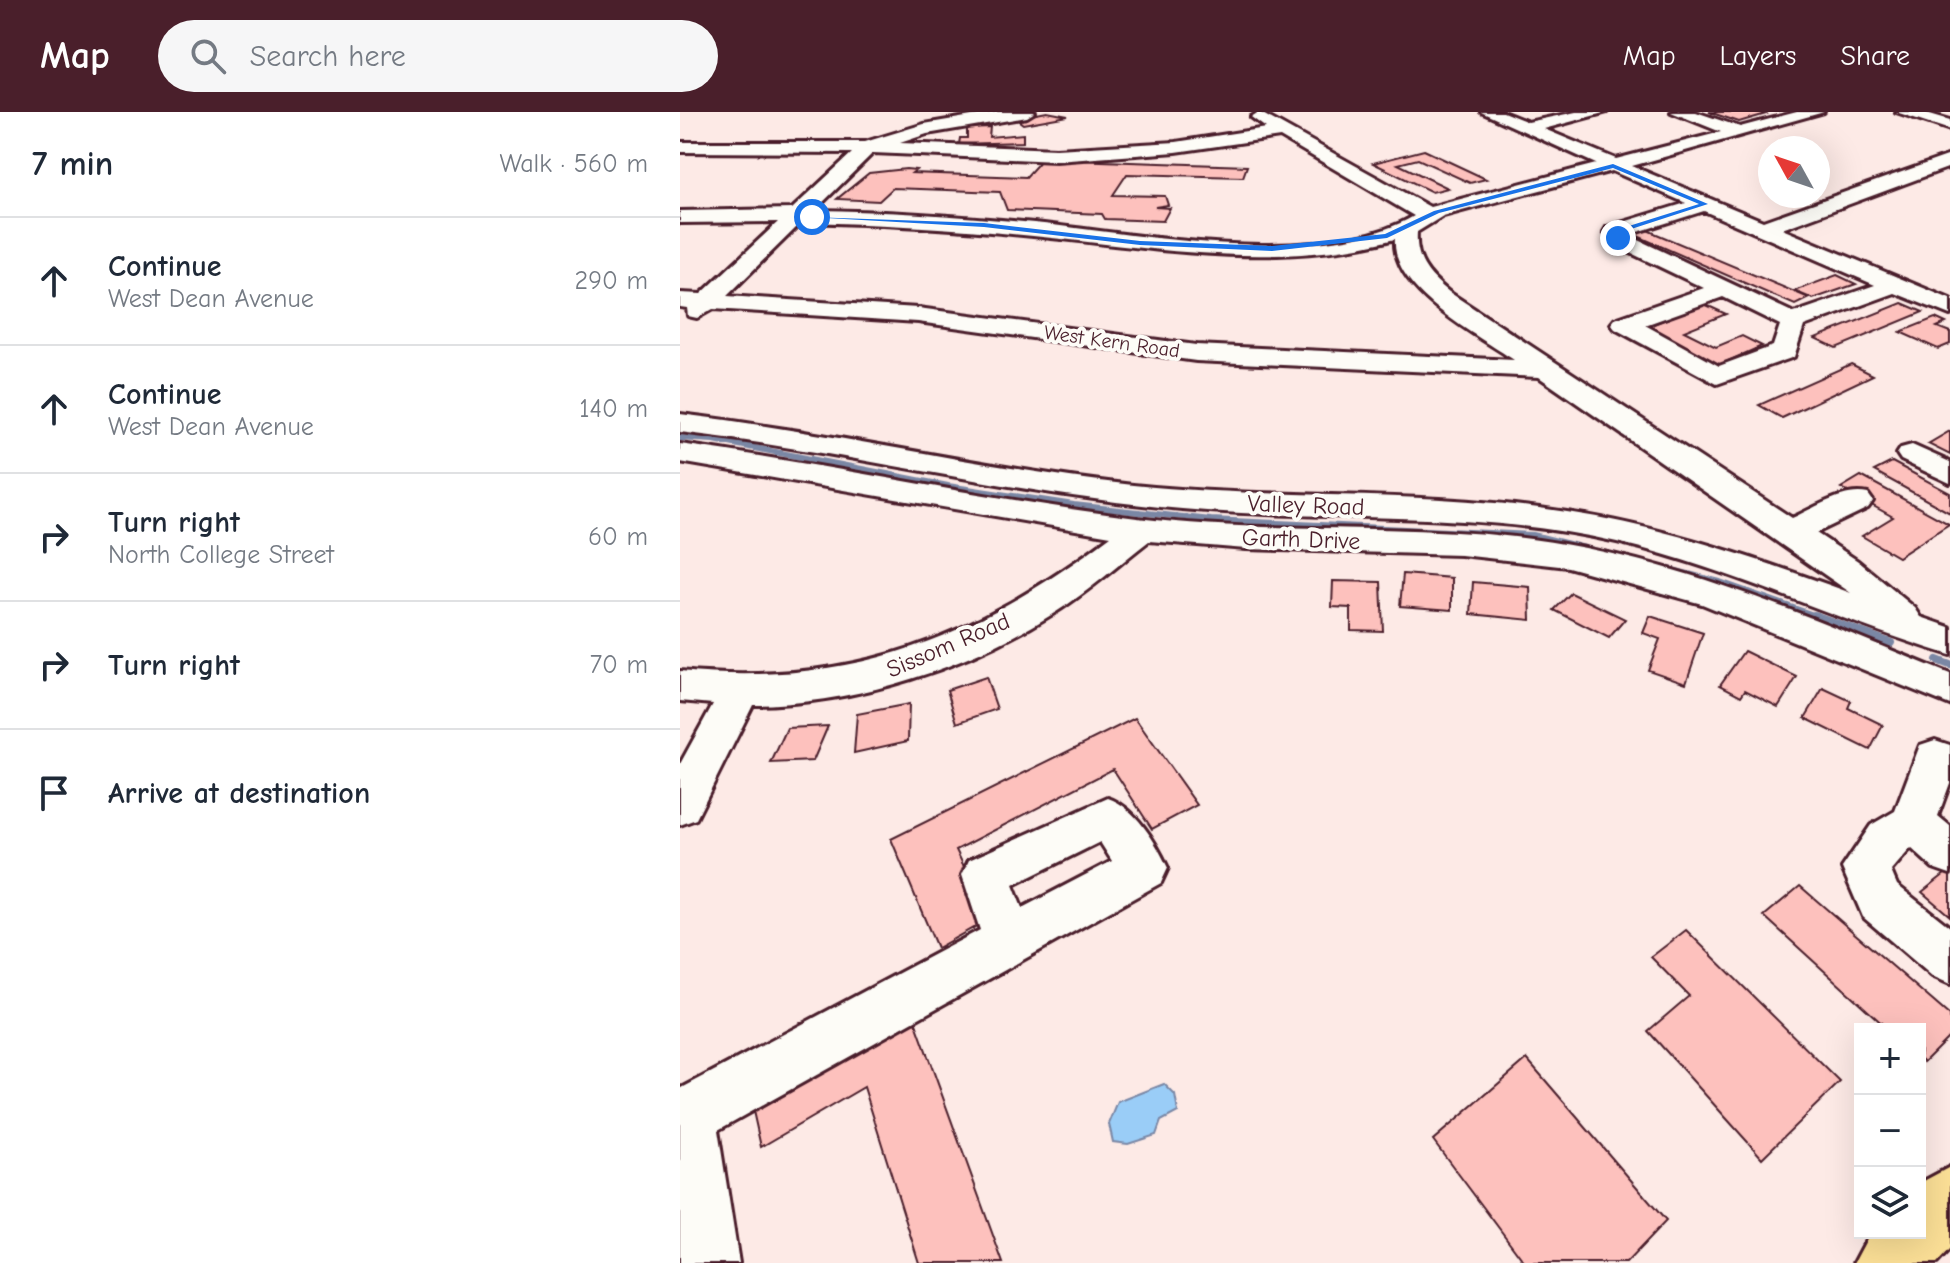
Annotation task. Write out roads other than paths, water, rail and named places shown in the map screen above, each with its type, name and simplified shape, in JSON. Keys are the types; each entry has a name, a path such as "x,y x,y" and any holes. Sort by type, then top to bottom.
{"main road":[{"path":"1926,1225 1950,1200"},
{"path":"1889,1263 1912,1239"}],"street":[{"path":"680,327 869,147 948,119 1027,112"},
{"path":"1250,112 1418,222"},
{"path":"1489,112 1949,306"},
{"path":"1526,128 1599,112"},
{"path":"1679,112 1739,132"},
{"path":"1771,112 1791,118"},
{"path":"680,217 795,216 984,225 1201,247 1311,246 1387,236 1418,222 1816,112"},
{"path":"1904,112 1950,125"},
{"path":"725,147 737,140 744,128"},
{"path":"680,147 869,147 995,154 1081,154 1176,147 1283,131"},
{"path":"1763,228 1950,161"},
{"path":"1705,204 1615,232 1618,238 1793,322 1896,285"},
{"path":"1418,222 1404,254 1413,271 1432,291 1545,370 1846,569 1935,636 1908,673"},
{"path":"1724,289 1624,324 1717,376 1785,351 1793,322"},
{"name":"West Kern Road","path":"680,300 918,315 1196,353 1545,370"},
{"name":"Valley Road","path":"680,423 762,431 928,464 1131,494 1246,503 1461,511 1566,522 1640,537 1935,636"},
{"name":"Garth Drive","path":"680,453 1141,530 1264,540 1468,544 1567,556 1716,593 1950,690"},
{"path":"1912,454 1950,474"},
{"path":"1789,532 1857,501"},
{"name":"Sissom Road","path":"680,686 740,691 863,679 919,662 1042,604 1141,530"},
{"path":"680,806 740,691"},
{"path":"1950,765 1935,757 1913,823 1887,839 1866,868 1880,901 1950,959"},
{"path":"1913,823 1950,853"},
{"path":"707,1263 688,1193 687,1116 1009,941"}],"water":[{"path":"1164,1084 1175,1095 1178,1112 1161,1121 1156,1135 1128,1144 1113,1142 1109,1124 1118,1102"}],"waterway":[{"path":"680,438 714,440 948,486 1074,505 1211,520 1533,535 1720,582 1819,617"},
{"path":"1814,615 1891,643"},
{"path":"1937,660 1950,665"}]}
